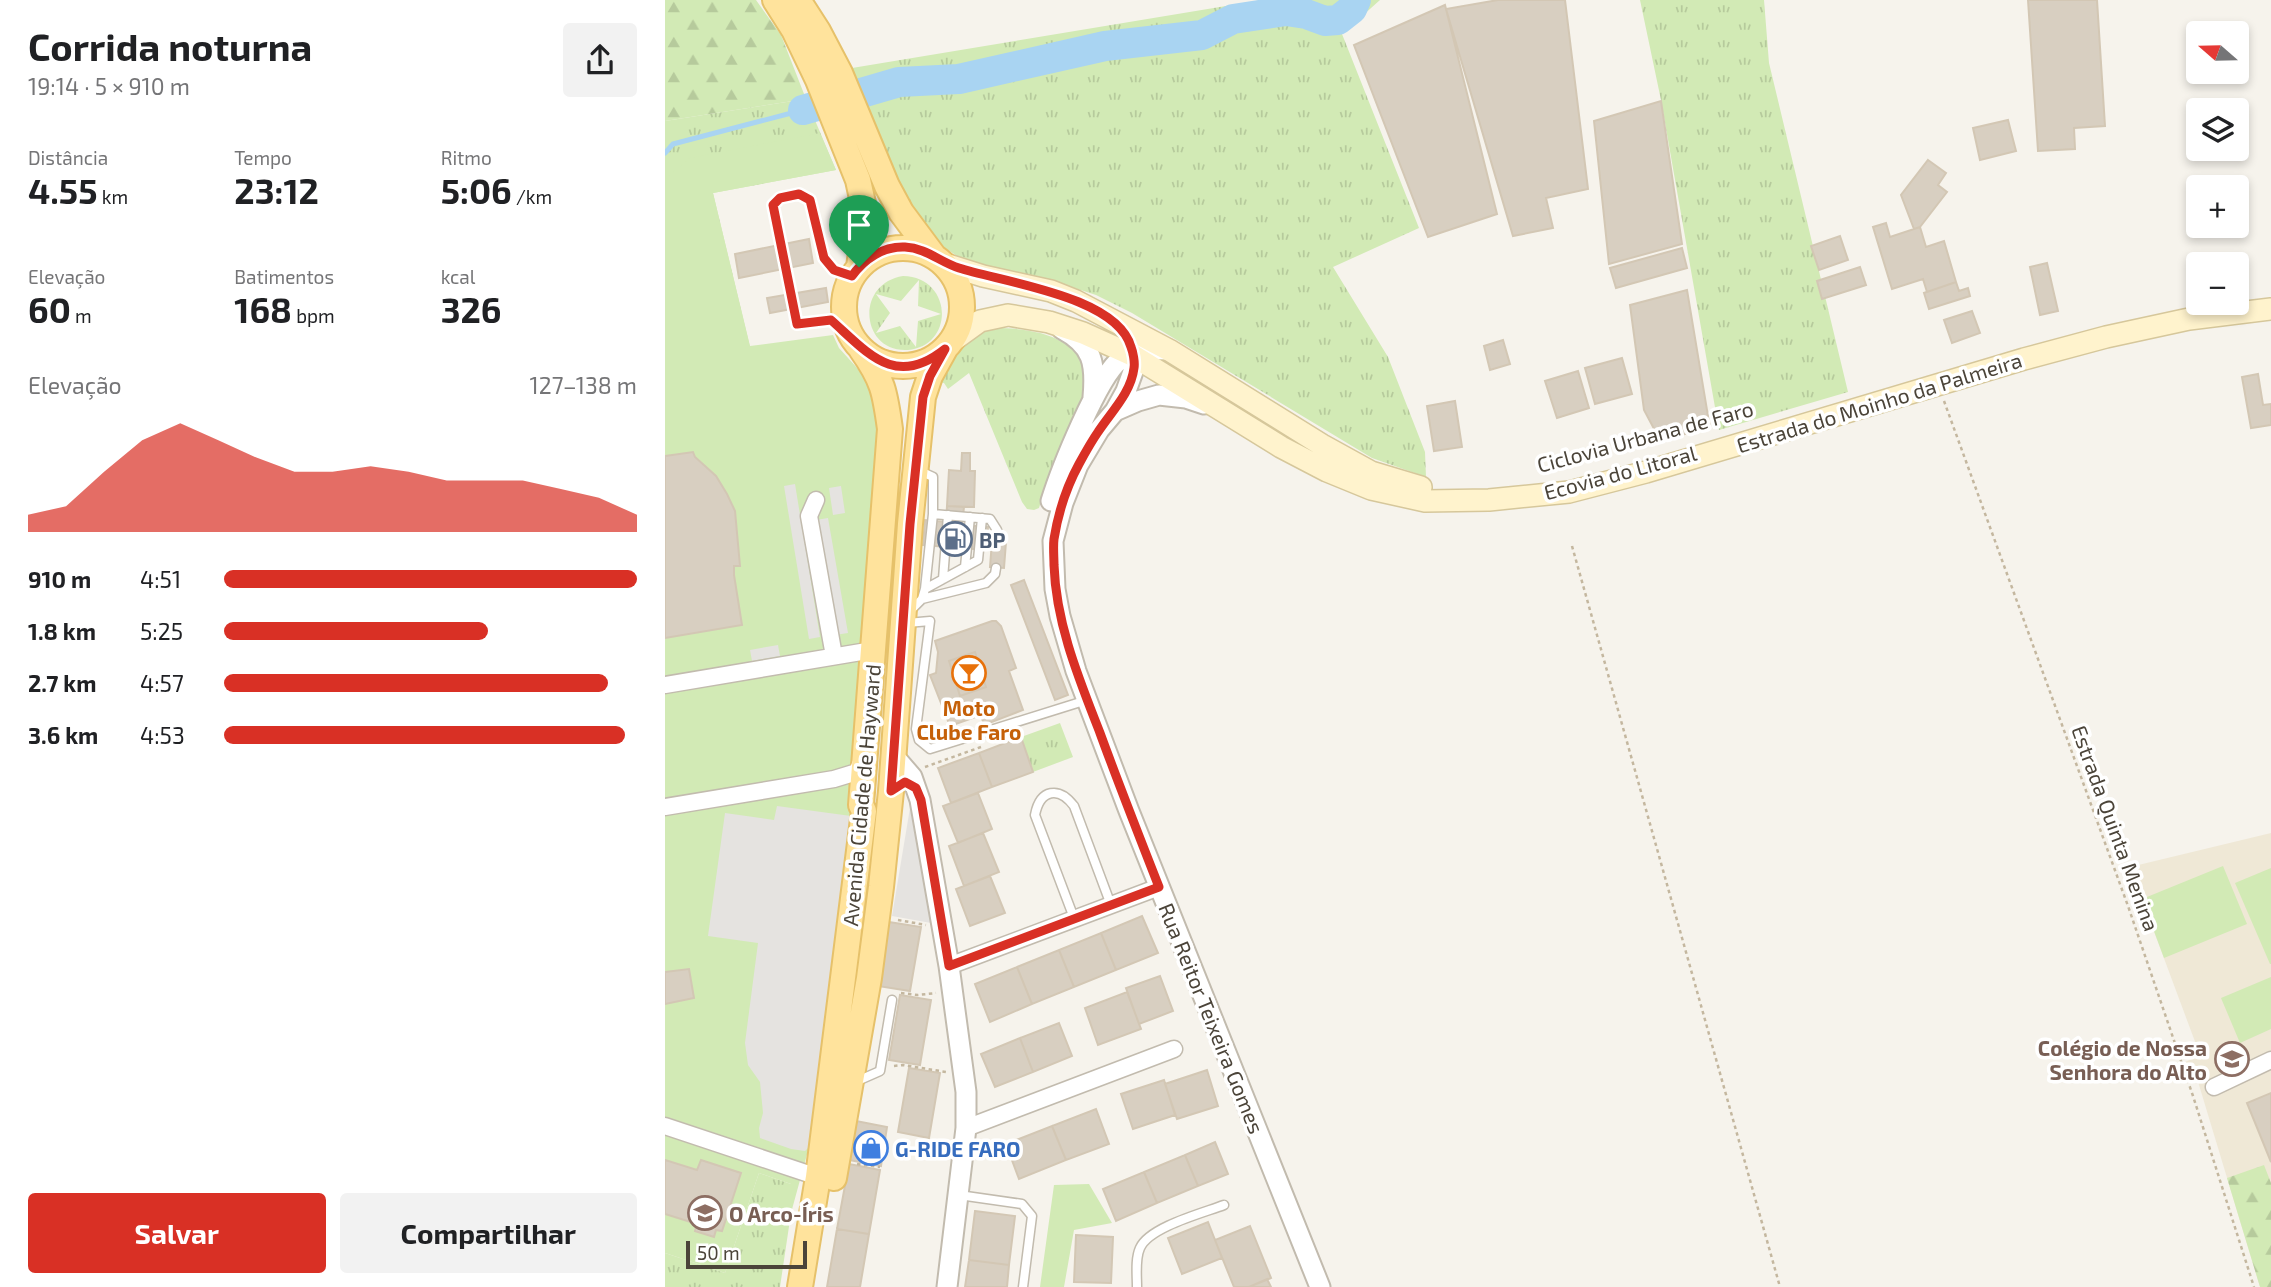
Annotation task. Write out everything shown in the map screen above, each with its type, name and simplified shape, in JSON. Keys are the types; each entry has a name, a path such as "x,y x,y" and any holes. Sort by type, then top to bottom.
{"main road":[{"path":"775,0 829,76"},
{"path":"798,0 818,31 829,76 849,124 901,212 959,285 963,302 959,327 948,346 930,360 903,366 885,363 858,345 846,323 844,304 856,272 865,232 864,201 853,164 849,124"},
{"path":"856,272 875,254 894,248 914,248 939,259"},
{"name":"Estrada do Moinho da Palmeira","path":"939,259 983,276 1051,291 1076,301 1169,350 1322,445 1371,472 1423,488 1489,500"},
{"name":"Estrada do Moinho da Palmeira","path":"948,346 981,321 1007,315 1049,322 1083,333 1132,355 1281,447 1327,471 1371,489 1425,501 1489,500 1569,492 1646,472 2106,337 2189,319 2271,309"},
{"name":"Avenida Cidade de Hayward","path":"800,1287 818,1177 864,811 861,805 890,429 886,396 878,373 858,345"},
{"name":"Avenida Cidade de Hayward","path":"817,1287 877,917 891,791 910,524 923,397 930,376 948,346"}],"street":[{"path":"812,0 829,76"},
{"path":"1076,671 1055,589 1053,541 1063,503 1078,466 1099,430 1115,411 1135,366 1131,346 1123,332 1106,317"},
{"path":"1049,322 1077,337 1088,351 1095,371 1092,401"},
{"path":"1076,671 1051,611 1046,590 1045,535 1057,483 1092,401 1112,368 1121,359 1132,355 1158,349 1169,350"},
{"path":"1115,411 1159,394 1186,398 1219,408"},
{"path":"816,500 809,516 834,656"},
{"path":"665,685 873,650"},
{"name":"Rua Reitor Teixeira Gomes","path":"1076,671 1159,887 1320,1287"},
{"path":"665,807 834,779 857,772 866,748"},
{"path":"893,755 912,776 921,800 949,966 966,1092 966,1128 947,1287"},
{"path":"834,779 848,780 856,786 861,805"},
{"path":"891,791 905,782 916,788"},
{"path":"949,966 1159,887"},
{"path":"966,1128 1174,1049"},
{"path":"2214,1087 2271,1060"},
{"path":"665,1126 818,1177"}],"lane":[{"path":"856,272 834,270 824,258 810,200 799,194 780,198 773,205 797,324 831,320 858,345"},
{"path":"904,620 922,598 925,589 933,514 933,477 919,471 916,458"},
{"path":"933,514 990,519 1000,540"},
{"path":"943,579 948,515"},
{"path":"965,567 970,517"},
{"path":"925,589 978,560 982,518"},
{"path":"922,598 986,583 995,574 996,568"},
{"path":"904,620 930,621 916,729 919,740 930,749 1087,700"},
{"path":"1074,918 1035,815 1037,805 1045,796 1054,792 1066,796 1074,806 1111,905"},
{"path":"849,1085 880,1071 892,1000"},
{"path":"958,1195 1022,1204 1032,1216 1023,1287"},
{"path":"1137,1287 1140,1249 1146,1238 1159,1230 1224,1205"}],"path":[{"name":"Estrada Quinta Menina","path":"1939,384 2128,906 2193,1096 2253,1287"},
{"path":"1572,546 1780,1287"},
{"path":"877,917 942,928"},
{"path":"867,987 918,995 952,990"},
{"path":"889,1067 903,1065 963,1074"}],"shaded area":[{"path":"795,484 820,637 809,639 784,486"},
{"path":"841,486 845,513 833,515 829,488"},
{"path":"828,518 848,633 835,635 816,520"},
{"path":"778,645 780,656 752,661 750,650"},
{"path":"777,806 851,816 809,1147 805,1151 760,1138 759,1128 763,1113 760,1082 748,1065 745,1043 758,943 708,936 725,813 774,820"},
{"path":"910,808 931,923 892,916"},
{"name":"Colégio de Nossa Senhora do Alto","path":"2271,833 2271,1287 2260,1287 2196,1075 2190,1077 2185,1062 2200,1055 2130,867"}],"green space":[{"path":"665,0 756,0 781,35 806,99 665,121"},
{"path":"1262,0 1380,0 1342,34 1419,228 1333,267 1388,357 1425,452 1426,477 1372,458 1132,313 1096,295 1059,283 977,265 963,260 939,244 913,214 846,69"},
{"path":"1640,0 1764,0 1769,63 1848,392 1719,430 1661,100"},
{"path":"806,99 836,170 713,193 750,347 665,361 665,121"},
{"path":"820,133 836,170 713,193 750,346 833,335 839,348 867,379 878,414 851,816 809,1147 791,1213 791,1184 759,1173 725,1273 665,1253 665,179 690,158"},
{"path":"903,276 919,279 931,287 939,299 942,312 940,325 934,337 923,346 908,350 892,348 881,341 873,330 869,317 871,304 877,291 887,282","holes":["919,280 918,306 941,314 918,321 916,347 900,326 876,333 890,313 876,294 901,301"]},
{"path":"996,328 1030,331 1061,341 1073,350 1081,362 1085,377 1078,410 1056,458 1039,508 1034,510 1027,509 1022,502 969,373 948,389 944,383 937,382 960,347 975,335"},
{"path":"1060,723 1073,757 1033,772 1021,737"},
{"path":"2223,866 2247,924 2164,958 2142,899"},
{"path":"2271,868 2271,964 2270,964 2235,883"},
{"path":"2271,977 2271,1029 2240,1043 2221,998"},
{"path":"2264,1165 2271,1183 2271,1287 2260,1287 2227,1178"},
{"path":"759,1173 791,1184 791,1213 780,1287 665,1287 665,1253 725,1273"},
{"path":"1089,1184 1112,1223 1074,1230 1064,1287 1040,1287 1054,1185"}],"building":[{"path":"1498,0 1565,0 1588,189 1546,198 1553,228 1513,236 1446,9"},
{"path":"2028,0 2097,0 2105,126 2074,128 2075,149 2038,151"},
{"path":"1445,5 1497,214 1428,237 1354,45"},
{"path":"1661,101 1682,244 1609,264 1594,121"},
{"path":"2008,120 2016,151 1980,160 1973,128"},
{"path":"1928,160 1946,173 1938,185 1947,192 1920,227 1914,229 1901,195"},
{"path":"1886,223 1890,237 1920,227 1926,247 1944,241 1956,282 1927,292 1923,279 1892,289 1873,227"},
{"path":"1840,236 1848,260 1819,270 1811,246"},
{"path":"809,239 813,263 739,278 735,254"},
{"path":"1682,248 1687,268 1616,288 1610,268"},
{"path":"2047,263 2058,311 2040,315 2030,267"},
{"path":"1860,267 1866,285 1822,299 1817,281"},
{"path":"1956,282 1959,291 1968,288 1970,296 1929,309 1924,293"},
{"path":"826,288 828,302 770,313 767,298"},
{"path":"1687,290 1710,428 1660,440 1644,410 1630,305"},
{"path":"1972,311 1980,333 1952,343 1944,320"},
{"path":"1503,340 1510,364 1490,370 1484,346"},
{"path":"1622,358 1632,394 1595,404 1585,368"},
{"path":"1578,371 1589,408 1557,418 1545,381"},
{"path":"2258,374 2263,405 2271,404 2271,425 2251,428 2242,377"},
{"path":"1455,401 1462,447 1434,451 1427,406"},
{"path":"693,452 716,476 735,511 740,566 734,566 734,575 742,625 665,638 665,456"},
{"path":"962,453 970,453 970,471 975,471 974,507 947,506 949,470 961,471"},
{"path":"947,506 964,507 962,525 988,527 986,550 923,545 925,520 946,522"},
{"path":"992,541 1006,542 1004,568 990,567"},
{"path":"1024,580 1068,695 1055,700 1011,585"},
{"path":"996,621 1001,626 1016,668 1009,671 1023,710 984,725 981,715 950,726 930,675 936,673 938,652 935,641","holes":["975,652 986,687 960,696 949,661"]},
{"path":"975,652 986,687 960,696 949,661"},
{"path":"1021,737 1033,772 992,787 979,753"},
{"path":"979,753 992,787 951,803 938,768"},
{"path":"978,793 992,829 958,843 943,806"},
{"path":"983,833 999,872 964,886 949,846"},
{"path":"990,876 1005,913 970,926 956,889"},
{"path":"1142,916 1158,953 1116,970 1101,933"},
{"path":"889,922 921,927 910,991 878,986"},
{"path":"1101,933 1116,970 1074,987 1059,950"},
{"path":"1059,950 1074,987 1032,1004 1017,967"},
{"path":"1017,967 1032,1004 990,1022 975,984"},
{"path":"689,969 694,998 665,1004 665,972"},
{"path":"1160,976 1173,1011 1139,1024 1126,988"},
{"path":"1127,992 1141,1029 1098,1045 1085,1008"},
{"path":"900,995 931,1000 920,1065 889,1060"},
{"path":"1059,1023 1072,1056 1033,1072 1020,1038"},
{"path":"1020,1038 1033,1072 995,1087 981,1054"},
{"path":"909,1068 940,1073 929,1138 898,1132"},
{"path":"1207,1070 1218,1106 1177,1119 1165,1084"},
{"path":"1164,1080 1175,1115 1133,1129 1121,1094"},
{"path":"2271,1093 2271,1162 2247,1103"},
{"path":"1096,1109 1109,1144 1066,1160 1052,1126"},
{"path":"856,1121 887,1127 881,1166 849,1160"},
{"path":"1052,1126 1066,1160 1019,1179 1006,1144"},
{"path":"1215,1142 1228,1174 1198,1186 1185,1155"},
{"path":"1185,1155 1198,1186 1157,1203 1144,1172"},
{"path":"665,1160 697,1170 701,1160 741,1173 722,1231 716,1230 714,1237 695,1231 697,1224 665,1214"},
{"path":"849,1164 880,1170 869,1234 837,1229"},
{"path":"1144,1172 1157,1203 1116,1221 1103,1189"},
{"path":"975,1211 1015,1216 1009,1265 969,1260"},
{"path":"1208,1222 1222,1258 1182,1274 1168,1238"},
{"path":"1250,1226 1271,1278 1249,1287 1234,1287 1215,1240"},
{"path":"837,1229 869,1234 860,1287 827,1287"},
{"path":"1076,1235 1113,1237 1111,1283 1074,1282"},
{"path":"969,1260 1009,1265 1007,1287 965,1287"},
{"path":"1267,1279 1271,1287 1249,1287"}],"waterway":[{"path":"803,110 899,82 959,79 1105,46 1202,35 1233,19 1286,11 1325,21 1338,20 1352,9 1356,0"},
{"path":"665,153 673,144 803,110"}],"place":[{"name":"BP","path":"955,539"},
{"name":"Moto Clube Faro","path":"969,673"},
{"name":"Colégio de Nossa Senhora do Alto","path":"2232,1059"},
{"name":"G-RIDE FARO","path":"871,1148"},
{"name":"O Arco-Íris","path":"705,1213"}],"route":[{"path":"799,194 810,200 824,258 834,270 852,276 859,267 884,250 914,248 933,255 945,264 983,276 1051,291 1106,317 1123,332 1131,346 1135,366 1115,411 1099,430 1078,466 1063,503 1053,541 1055,589 1076,671 1159,887 949,966 921,800 916,788 905,782 891,791 910,524 923,397 930,376 945,349 921,363 894,365 868,355 831,320 797,324 773,205 780,198 799,194"}]}
